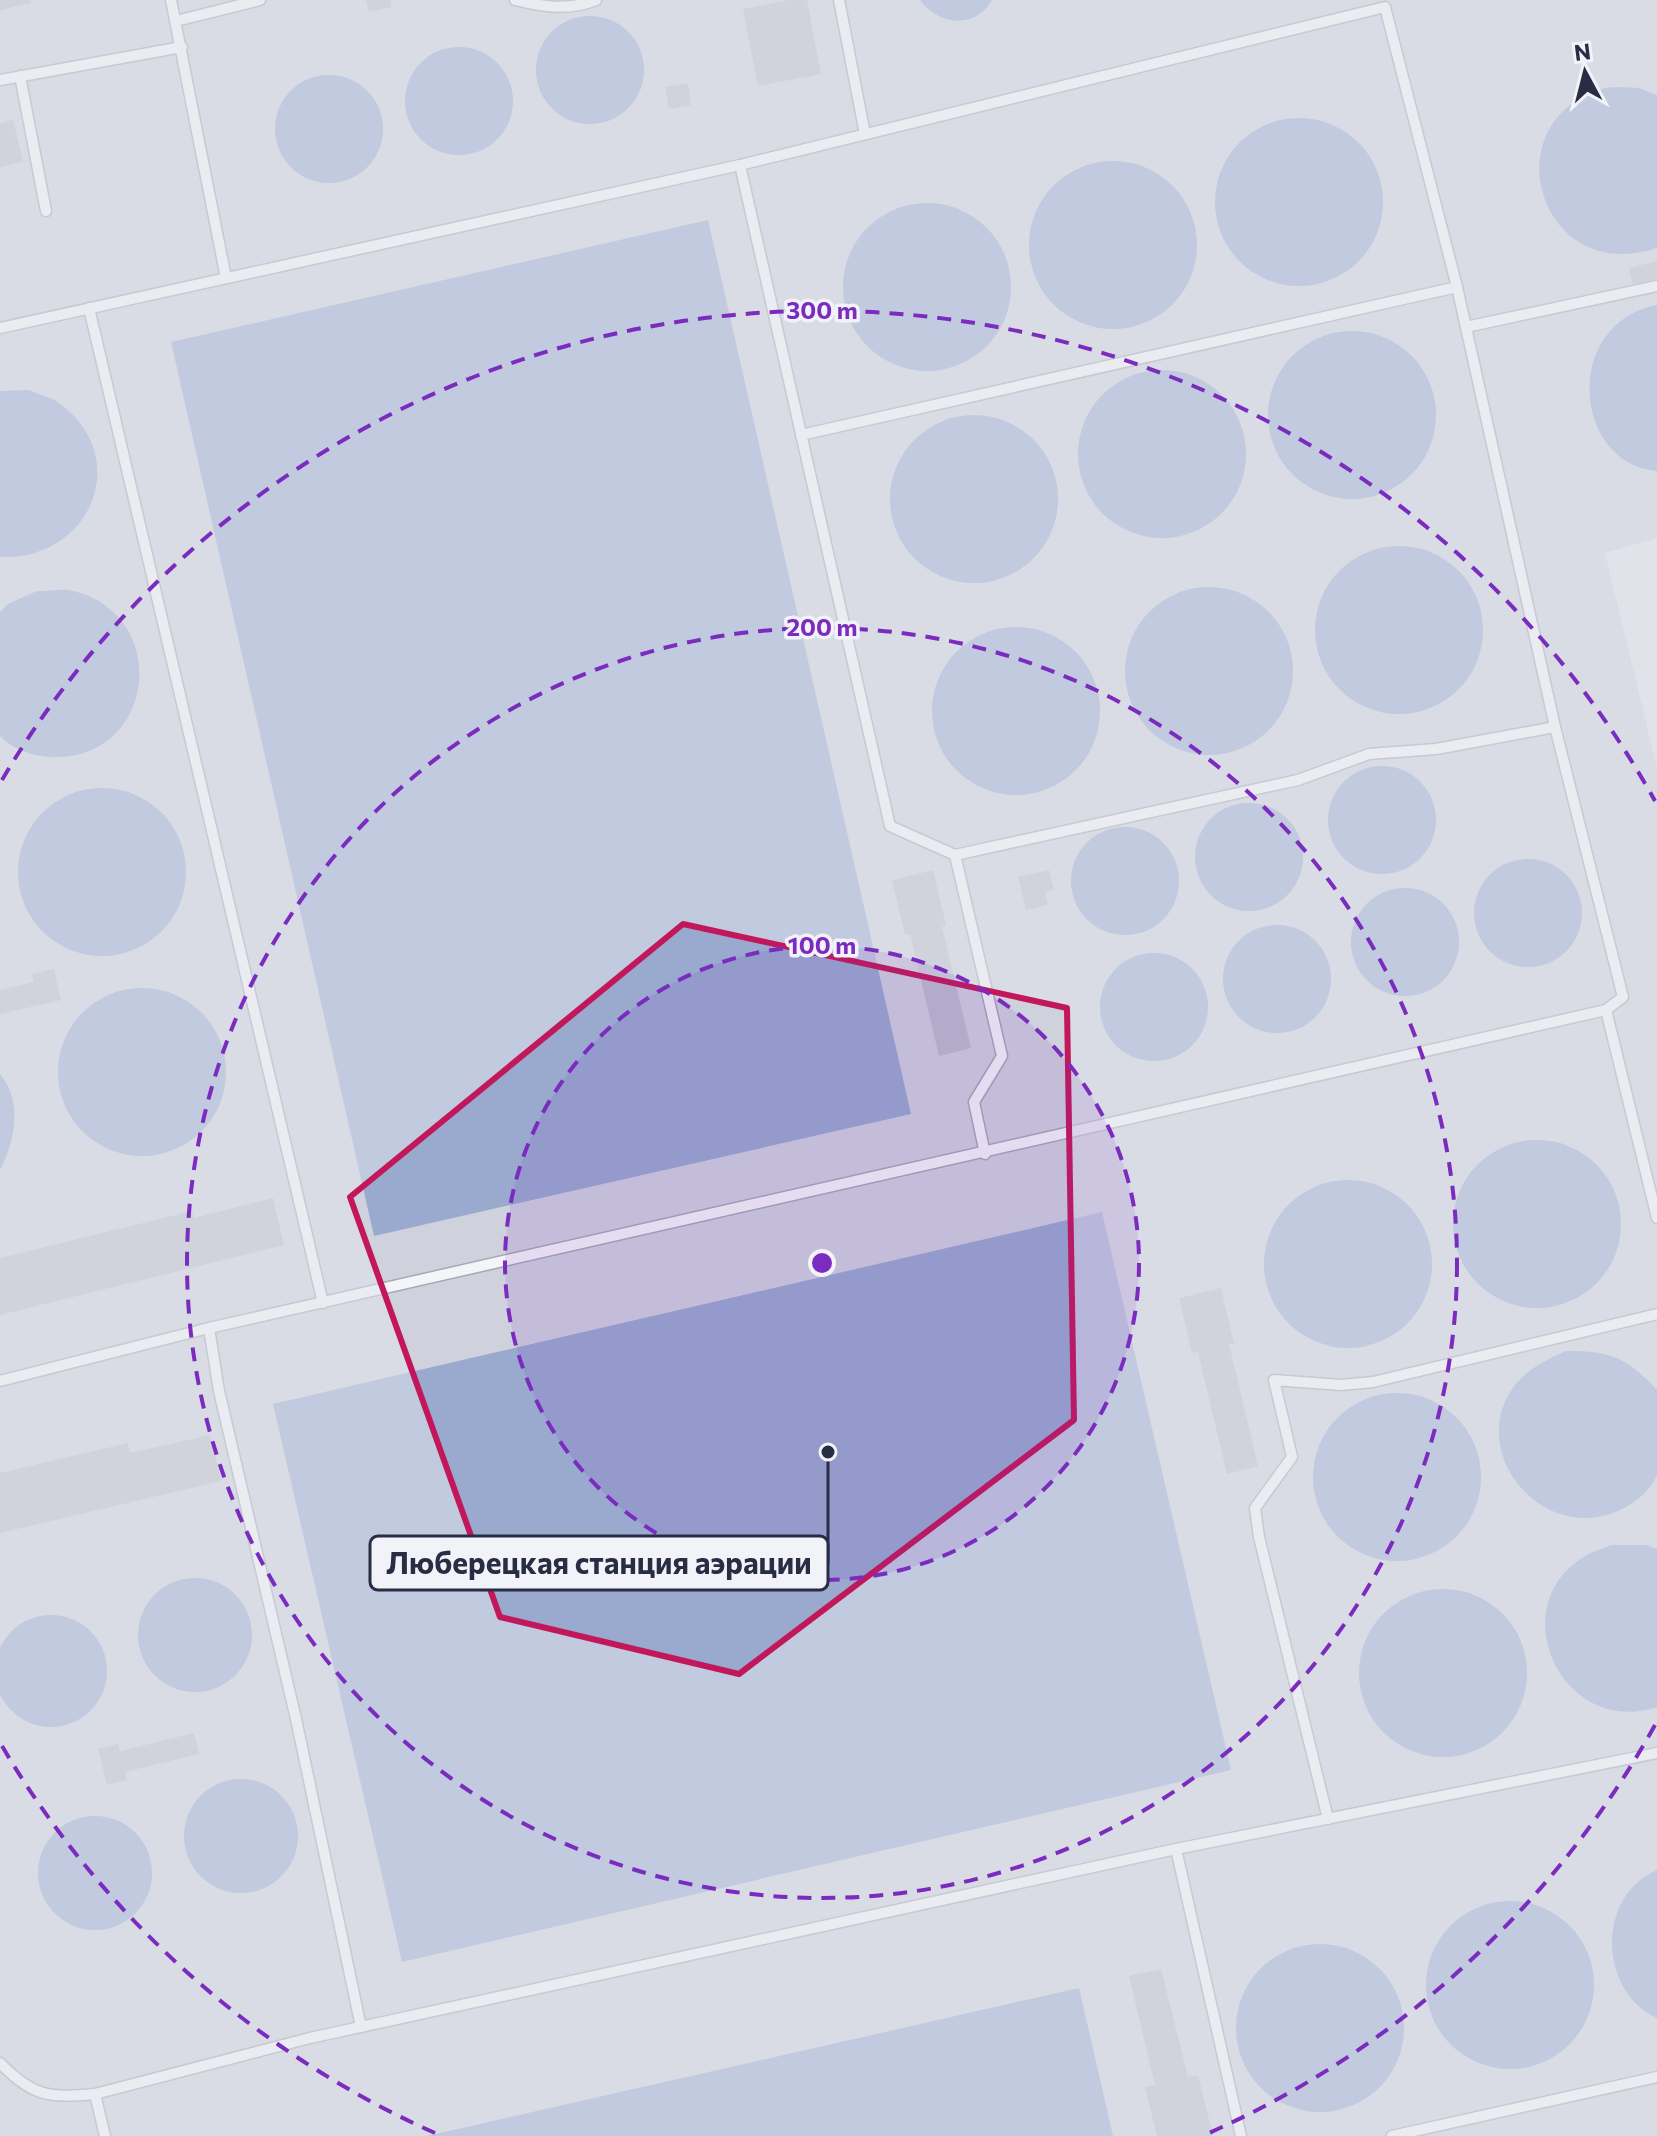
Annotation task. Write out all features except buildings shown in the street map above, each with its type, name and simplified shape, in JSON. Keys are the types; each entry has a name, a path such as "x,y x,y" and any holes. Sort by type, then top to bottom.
{"lane":[{"path":"171,0 226,278"},
{"path":"176,21 260,0"},
{"path":"515,0 541,6 578,7 596,0"},
{"path":"839,0 865,134"},
{"path":"0,328 740,165 1385,4 1457,287 1555,727 1623,997 1606,1010 985,1154 209,1328 0,1381"},
{"path":"0,80 182,47"},
{"path":"20,76 46,211"},
{"path":"740,165 890,826 955,855 1298,780 1369,754 1436,749 1555,727"},
{"path":"1466,327 1657,286"},
{"path":"801,435 1457,287"},
{"path":"89,308 323,1303"},
{"path":"955,855 1002,1056 974,1102 985,1154"},
{"path":"1606,1010 1657,1218"},
{"path":"1328,1819 1255,1508 1292,1457 1274,1380 1341,1385 1373,1382 1657,1314"},
{"path":"209,1328 219,1391 296,1719 361,2027"},
{"path":"0,2063 23,2087 62,2096 95,2094 361,2027 1176,1849 1657,1753"},
{"path":"1176,1849 1241,2136"},
{"path":"1392,2136 1657,2077"},
{"path":"95,2094 105,2136"}],"highlighted area":[{"path":"683,924 1067,1008 1074,1420 739,1674 500,1617 350,1197"}],"shaded area":[{"path":"0,0 1657,0 1657,538 1605,553 1657,768 1657,2136 0,2136"}],"water":[{"path":"920,0 992,0 976,16 956,21 936,15"},
{"path":"590,16 611,20 628,32 640,49 644,70 640,91 628,108 611,120 590,124 569,120 552,108 540,91 536,70 540,49 552,32 569,20"},
{"path":"459,47 480,51 497,63 509,80 513,101 509,122 497,139 480,151 459,155 438,151 421,139 409,122 405,101 409,80 421,63 438,51"},
{"path":"329,75 350,79 367,91 379,108 383,129 379,150 367,167 350,179 329,183 308,179 291,167 279,150 275,129 279,108 291,91 308,79"},
{"path":"1639,88 1657,95 1657,248 1616,254 1583,244 1558,224 1544,196 1540,164 1547,133 1568,107 1602,89"},
{"path":"1299,118 1331,124 1358,143 1377,170 1383,202 1377,234 1358,261 1331,280 1299,286 1267,280 1240,261 1221,234 1215,202 1221,170 1240,143 1267,124"},
{"path":"1113,161 1145,167 1172,186 1191,213 1197,245 1191,277 1172,304 1145,323 1113,329 1081,323 1054,304 1035,277 1029,245 1035,213 1054,186 1081,167"},
{"path":"927,203 959,209 986,228 1005,255 1011,287 1005,319 986,346 959,365 927,371 895,365 868,346 849,319 843,287 849,255 868,228 895,209"},
{"path":"708,220 911,1114 374,1236 171,342"},
{"path":"1657,305 1657,471 1629,463 1608,445 1595,420 1590,392 1593,364 1605,338 1626,317"},
{"path":"1352,331 1384,337 1411,356 1430,383 1436,415 1430,447 1411,474 1384,493 1352,499 1320,493 1293,474 1274,447 1268,415 1274,383 1293,356 1320,337"},
{"path":"1162,370 1194,376 1221,395 1240,422 1246,454 1240,486 1221,513 1194,532 1162,538 1130,532 1103,513 1084,486 1078,454 1084,422 1103,395 1130,376"},
{"path":"29,390 59,403 84,429 95,454 97,479 91,504 77,526 57,543 31,554 0,557 0,391"},
{"path":"974,415 1006,421 1033,440 1052,467 1058,499 1052,531 1033,558 1006,577 974,583 942,577 915,558 896,531 890,499 896,467 915,440 942,421"},
{"path":"1399,546 1431,552 1458,571 1477,598 1483,630 1477,662 1458,689 1431,708 1399,714 1367,708 1340,689 1321,662 1315,630 1321,598 1340,571 1367,552"},
{"path":"1209,587 1241,593 1268,612 1287,639 1293,671 1287,703 1268,730 1241,749 1209,755 1177,749 1150,730 1131,703 1125,671 1131,639 1150,612 1177,593"},
{"path":"37,591 74,591 106,606 127,629 138,657 138,686 130,714 112,737 85,753 50,757 36,755 16,748 0,736 0,612 8,604"},
{"path":"1016,627 1048,633 1075,652 1094,679 1100,711 1094,743 1075,770 1048,789 1016,795 984,789 957,770 938,743 932,711 938,679 957,652 984,633"},
{"path":"1382,766 1403,770 1420,782 1432,799 1436,820 1432,841 1420,858 1403,870 1382,874 1361,870 1344,858 1332,841 1328,820 1332,799 1344,782 1361,770"},
{"path":"102,788 134,794 161,813 180,840 186,872 180,904 161,931 134,950 102,956 70,950 43,931 24,904 18,872 24,840 43,813 70,794"},
{"path":"1249,803 1270,807 1287,819 1299,836 1303,857 1299,878 1287,895 1270,907 1249,911 1228,907 1211,895 1199,878 1195,857 1199,836 1211,819 1228,807"},
{"path":"1125,827 1146,831 1163,843 1175,860 1179,881 1175,902 1163,919 1146,931 1125,935 1104,931 1087,919 1075,902 1071,881 1075,860 1087,843 1104,831"},
{"path":"1528,859 1549,863 1566,875 1578,892 1582,913 1578,934 1566,951 1549,963 1528,967 1507,963 1490,951 1478,934 1474,913 1478,892 1490,875 1507,863"},
{"path":"1405,888 1426,892 1443,904 1455,921 1459,942 1455,963 1443,980 1426,992 1405,996 1384,992 1367,980 1355,963 1351,942 1355,921 1367,904 1384,892"},
{"path":"1277,925 1298,929 1315,941 1327,958 1331,979 1327,1000 1315,1017 1298,1029 1277,1033 1256,1029 1239,1017 1227,1000 1223,979 1227,958 1239,941 1256,929"},
{"path":"1154,953 1175,957 1192,969 1204,986 1208,1007 1204,1028 1192,1045 1175,1057 1154,1061 1133,1057 1116,1045 1104,1028 1100,1007 1104,986 1116,969 1133,957"},
{"path":"142,988 174,994 201,1013 220,1040 226,1072 220,1104 201,1131 174,1150 142,1156 110,1150 83,1131 64,1104 58,1072 64,1040 83,1013 110,994"},
{"path":"0,1074 12,1097 14,1122 10,1147 0,1170"},
{"path":"1537,1140 1569,1146 1596,1165 1615,1192 1621,1224 1615,1256 1596,1283 1569,1302 1537,1308 1505,1302 1478,1283 1459,1256 1453,1224 1459,1192 1478,1165 1505,1146"},
{"path":"1348,1180 1380,1186 1407,1205 1426,1232 1432,1264 1426,1296 1407,1323 1380,1342 1348,1348 1316,1342 1289,1323 1270,1296 1264,1264 1270,1232 1289,1205 1316,1186"},
{"path":"1102,1212 1231,1770 402,1962 273,1404"},
{"path":"1566,1351 1595,1352 1617,1358 1636,1370 1657,1390 1657,1476 1637,1500 1610,1514 1583,1518 1557,1513 1535,1501 1517,1482 1504,1460 1499,1436 1502,1410 1515,1385 1532,1369"},
{"path":"1397,1393 1429,1399 1456,1418 1475,1445 1481,1477 1475,1509 1456,1536 1429,1555 1397,1561 1365,1555 1338,1536 1319,1509 1313,1477 1319,1445 1338,1418 1365,1399"},
{"path":"1611,1545 1646,1545 1657,1549 1657,1707 1624,1712 1595,1704 1571,1687 1555,1664 1546,1636 1547,1608 1558,1581 1582,1558"},
{"path":"195,1578 217,1582 235,1595 248,1613 252,1635 248,1657 235,1675 217,1688 195,1692 173,1688 155,1675 142,1657 138,1635 142,1613 155,1595 173,1582"},
{"path":"1443,1589 1475,1595 1502,1614 1521,1641 1527,1673 1521,1705 1502,1732 1475,1751 1443,1757 1411,1751 1384,1732 1365,1705 1359,1673 1365,1641 1384,1614 1411,1595"},
{"path":"51,1615 73,1619 91,1631 103,1649 107,1671 103,1693 91,1711 73,1723 51,1727 29,1723 11,1711 -1,1693 -5,1671 -1,1649 11,1631 29,1619"},
{"path":"241,1779 263,1783 281,1796 294,1814 298,1836 294,1858 281,1876 263,1889 241,1893 219,1889 201,1876 188,1858 184,1836 188,1814 201,1796 219,1783"},
{"path":"95,1816 127,1825 143,1841 152,1873 143,1905 127,1921 95,1930 63,1921 47,1905 38,1873 47,1841 63,1825"},
{"path":"1657,1870 1657,2018 1638,2005 1624,1987 1615,1966 1612,1944 1615,1921 1623,1900 1637,1883"},
{"path":"1510,1901 1542,1907 1569,1926 1588,1953 1594,1985 1588,2017 1569,2044 1542,2063 1510,2069 1478,2063 1451,2044 1432,2017 1426,1985 1432,1953 1451,1926 1478,1907"},
{"path":"1320,1944 1352,1950 1379,1969 1398,1996 1404,2028 1398,2060 1379,2087 1352,2106 1320,2112 1288,2106 1261,2087 1242,2060 1236,2028 1242,1996 1261,1969 1288,1950"},
{"path":"1079,1988 1113,2136 427,2136"}],"place":[{"name":"Люберецкая станция аэрации","path":"828,1452"}]}
